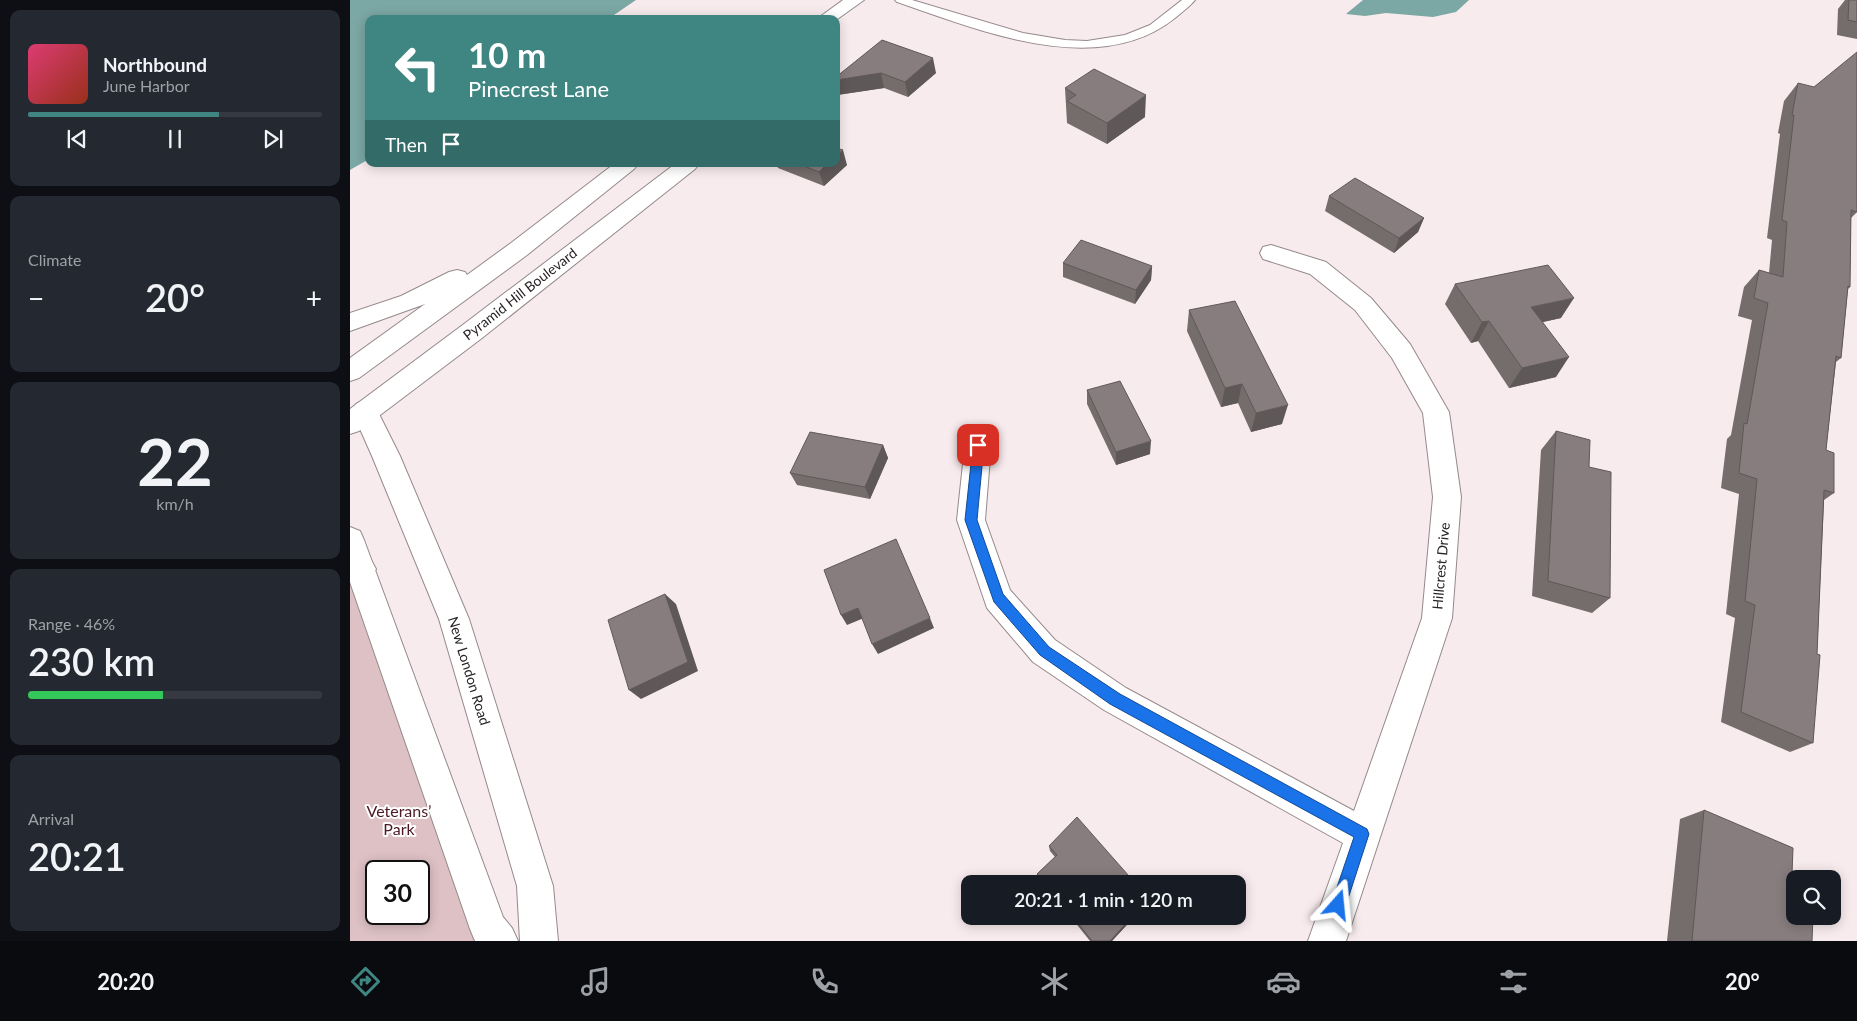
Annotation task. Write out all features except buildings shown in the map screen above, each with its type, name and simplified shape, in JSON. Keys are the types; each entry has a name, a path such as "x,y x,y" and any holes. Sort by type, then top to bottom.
{"street":[{"path":"832,15 853,2"},
{"path":"840,17 853,2"},
{"path":"350,371 519,248 623,167"},
{"name":"Pyramid Hill Boulevard","path":"355,414 481,325 684,167"},
{"path":"350,322 409,302 519,248"},
{"name":"Hillcrest Drive","path":"1271,253 1318,268 1363,304 1401,352 1436,412 1447,497 1436,618 1326,941"},
{"name":"New London Road","path":"355,414 386,456 454,619 535,886 539,941"},
{"path":"978,445 971,520 998,598 1044,651 1115,699 1362,834"},
{"path":"350,540 355,566 489,929 499,941"}],"lane":[{"path":"901,0 1029,38 1072,44 1102,44 1129,38 1151,30 1189,0"}],"green space":[{"name":"Veterans’ Park","path":"350,562 499,941 350,941"}],"water":[{"path":"350,0 636,0 614,15 365,15 365,161 350,170"},
{"path":"1363,0 1469,0 1456,12 1433,17 1386,13 1365,16 1346,14"}],"route":[{"path":"978,445 971,520 998,598 1044,651 1115,699 1362,834 1338,905"}]}
